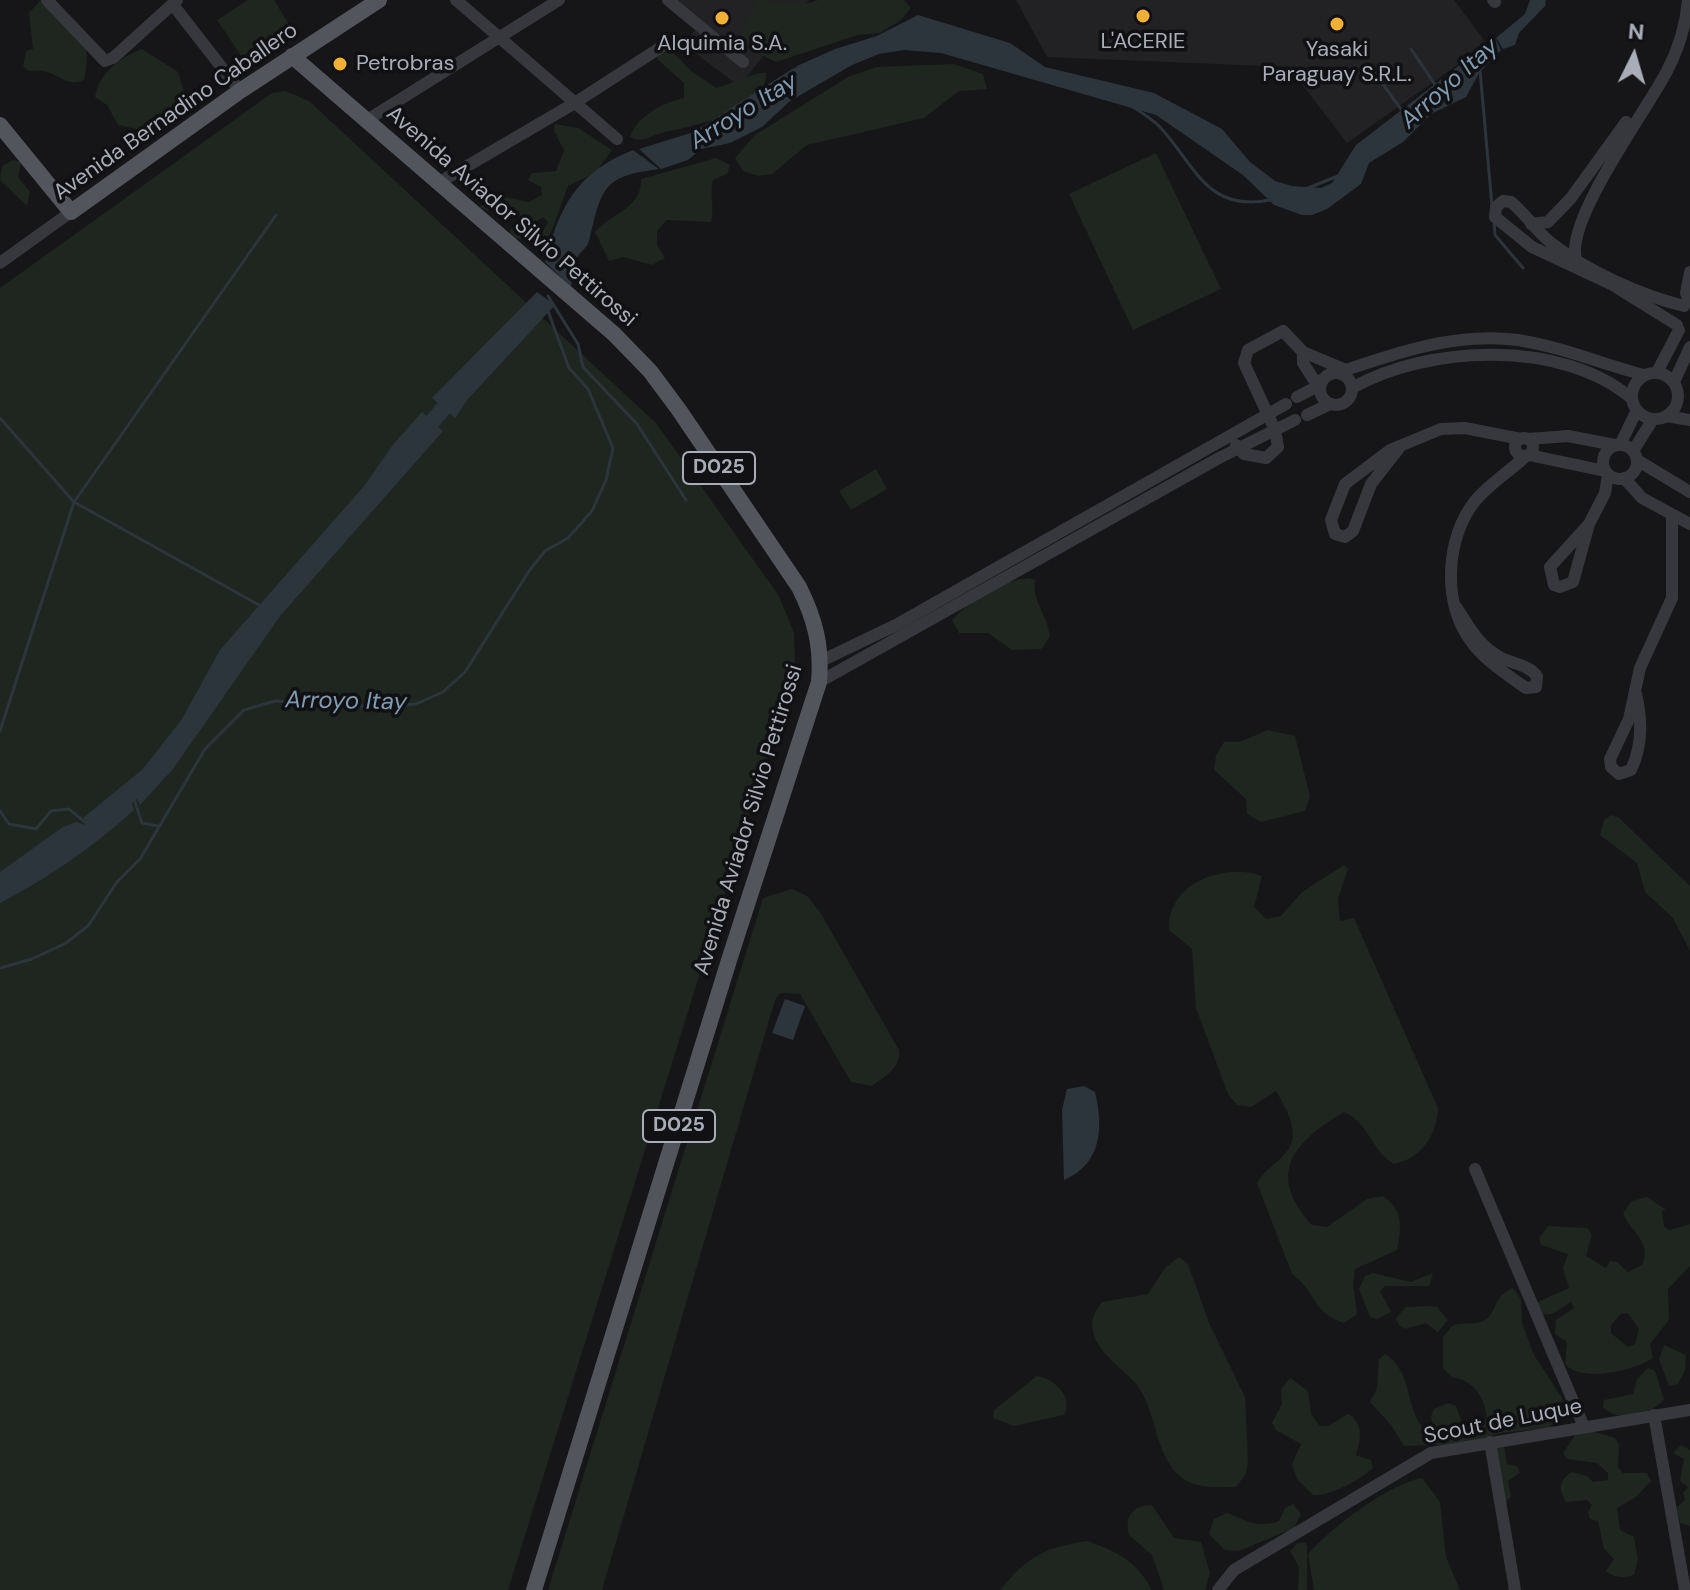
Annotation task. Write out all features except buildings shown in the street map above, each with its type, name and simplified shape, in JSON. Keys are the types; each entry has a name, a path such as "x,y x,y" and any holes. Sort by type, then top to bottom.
{"main road":[{"name":"Avenida Bernadino Caballero","path":"71,212 240,91 379,0"},
{"name":"Avenida Aviador Silvio Pettirossi","path":"292,56 576,301 650,371 799,587 813,616 821,661 819,682 730,957 534,1590"},
{"path":"0,125 71,212"}],"street":[{"path":"47,0 105,61 113,58 175,3 240,91"},
{"path":"456,0 496,38 617,139"},
{"path":"367,120 559,0"},
{"path":"668,0 743,62"},
{"path":"1531,224 1548,222 1563,206 1628,119 1671,45 1680,0"},
{"path":"1576,259 1575,236 1629,129 1666,73 1683,29 1688,0"},
{"path":"440,182 573,104 669,42"},
{"path":"1682,331 1611,284 1522,241 1495,217 1496,207 1503,201 1511,202 1531,224 1576,259 1657,298 1688,303"},
{"name":"Avenida Bernadino Caballero","path":"0,263 71,212"},
{"path":"1688,303 1686,293 1690,272"},
{"path":"1614,476 1604,455 1617,445 1634,404 1635,382 1650,373 1682,331 1678,313 1688,303"},
{"path":"1230,436 1244,454 1266,458 1278,447 1275,430 1244,363 1245,354 1283,331 1303,352 1341,372 1352,388"},
{"path":"819,682 1098,520 1320,383 1399,351 1462,340 1494,339 1564,350 1650,373 1681,391"},
{"path":"1589,524 1550,567 1554,585 1560,587 1573,582 1589,524 1614,476 1635,469 1635,455 1659,418 1674,409 1690,347"},
{"path":"1303,352 1303,363 1314,380 1320,383"},
{"path":"821,661 1238,448 1330,404 1343,403 1352,388 1403,366 1463,356 1493,355 1582,371 1618,387 1634,404 1659,418 1690,420"},
{"path":"1320,383 1320,395 1330,404"},
{"path":"1399,448 1371,484 1353,531 1345,537 1335,534 1331,520 1345,484 1378,457 1416,437 1441,429 1465,428 1492,434 1523,448 1614,476 1642,498 1688,524 1674,539"},
{"path":"1456,607 1480,642 1497,656 1531,669 1537,676 1536,687 1526,688 1485,657 1461,626 1456,607 1452,560 1463,520 1475,501 1512,470 1523,448 1568,436 1617,445 1690,492"},
{"path":"1636,694 1640,723 1636,761 1631,770 1619,774 1611,767 1610,759 1624,735 1640,668 1672,598 1672,517"},
{"path":"1475,1169 1584,1427"},
{"name":"Scout de Luque","path":"1218,1590 1234,1570 1431,1453 1690,1410"},
{"path":"1654,1415 1685,1590"},
{"path":"1490,1442 1515,1590"}],"shaded area":[{"path":"248,0 274,0 290,26 242,57 217,20"},
{"name":"Alquimia S.A.","path":"672,0 809,0 739,86 683,44 700,25"},
{"path":"757,0 795,4 818,0 904,0 911,8 901,20 880,33 858,35 776,62 748,49 741,35"},
{"path":"1016,0 1454,0 1487,44 1347,143 1289,67 1047,57"},
{"path":"40,1 57,3 82,38 87,56 84,80 67,81 49,72 29,71 23,66 26,51 33,49 29,13"},
{"path":"142,49 178,72 185,95 175,124 154,133 118,125 107,105 95,97 97,88 111,67"},
{"path":"658,52 674,53 690,70 716,88 766,73 763,86 754,98 726,115 638,140 630,137 645,116 684,98 684,83 657,59"},
{"path":"954,64 983,74 987,89 959,91 924,118 807,145 772,174 758,176 743,171 735,158 755,135 848,77 877,67"},
{"path":"285,91 309,101 656,423 779,596 794,633 795,668 508,1590 0,1590 0,288 272,93"},
{"path":"555,124 578,128 612,150 595,173 568,186 551,232 539,253 534,248 548,222 543,217 525,240 510,237 510,230 521,220 514,207 492,212 479,207 499,196 529,202 542,195 541,187 528,180 532,173 556,171 564,150 554,131"},
{"path":"1156,153 1221,289 1133,330 1069,194"},
{"path":"716,158 730,165 727,174 713,180 711,222 667,220 657,231 657,245 665,258 652,265 623,257 609,261 595,232 632,203 640,189 641,179"},
{"path":"13,160 21,162 18,177 30,192 27,206 0,180 2,166"},
{"path":"876,469 887,489 851,510 839,491"},
{"path":"1028,578 1035,580 1036,596 1049,629 1050,637 1041,649 1012,650 988,633 959,633 952,620 968,605 997,587"},
{"path":"1268,730 1295,736 1310,797 1305,811 1261,822 1247,814 1246,799 1214,770 1216,755 1224,742 1239,742"},
{"path":"1611,815 1618,817 1690,886 1690,951 1673,918 1645,892 1637,863 1600,835 1604,820"},
{"path":"1344,865 1348,869 1338,899 1340,921 1354,918 1438,1108 1426,1144 1404,1161 1394,1164 1386,1158 1359,1123 1344,1112 1311,1135 1292,1160 1288,1174 1290,1190 1312,1225 1327,1227 1367,1199 1383,1196 1398,1213 1400,1234 1397,1250 1355,1269 1353,1284 1357,1314 1344,1323 1326,1314 1292,1274 1257,1183 1292,1143 1287,1112 1276,1091 1251,1107 1237,1105 1228,1094 1196,1008 1192,949 1169,930 1177,900 1200,880 1231,872 1262,876 1254,907 1266,919 1281,916 1302,892"},
{"path":"792,889 807,896 820,912 899,1050 897,1062 872,1086 851,1082 800,994 780,993 775,1000 602,1590 548,1590 763,898"},
{"path":"1647,1197 1666,1210 1662,1211 1664,1226 1670,1230 1690,1224 1690,1266 1668,1289 1669,1320 1650,1344 1653,1358 1608,1373 1572,1370 1565,1364 1567,1342 1555,1334 1556,1320 1574,1308 1571,1302 1552,1314 1537,1315 1533,1304 1569,1288 1563,1268 1568,1254 1541,1245 1539,1238 1548,1226 1587,1228 1592,1235 1586,1256 1606,1268 1610,1261 1617,1262 1628,1272 1642,1265 1645,1257 1642,1243 1623,1213 1632,1201","holes":["1628,1313 1639,1329 1635,1344 1628,1347 1611,1333 1611,1325 1621,1314"]},
{"path":"1179,1257 1188,1264 1209,1323 1245,1397 1248,1460 1246,1474 1236,1487 1194,1484 1173,1469 1161,1447 1145,1398 1133,1381 1100,1348 1093,1331 1095,1312 1102,1302 1148,1294 1165,1268"},
{"path":"1373,1273 1411,1282 1433,1273 1429,1286 1385,1286 1380,1291 1391,1312 1377,1319 1370,1317 1359,1289 1365,1276"},
{"path":"1513,1288 1521,1299 1522,1323 1534,1355 1562,1398 1565,1413 1548,1428 1501,1433 1464,1444 1404,1446 1391,1425 1370,1402 1377,1388 1379,1359 1385,1354 1401,1371 1414,1413 1426,1431 1434,1431 1431,1416 1434,1409 1448,1403 1456,1406 1462,1420 1475,1429 1487,1419 1484,1404 1472,1386 1453,1378 1443,1368 1443,1337 1452,1326 1488,1318 1501,1296"},
{"path":"1406,1307 1437,1307 1448,1320 1438,1332 1426,1323 1405,1329 1399,1325 1396,1318"},
{"path":"1664,1345 1686,1355 1685,1370 1678,1384 1669,1386 1659,1359"},
{"path":"1648,1368 1655,1371 1664,1400 1651,1410 1634,1415 1617,1415 1603,1407 1604,1400 1633,1394 1637,1379"},
{"path":"1037,1376 1061,1390 1066,1401 1064,1415 1014,1426 993,1418 994,1410"},
{"path":"1290,1378 1308,1391 1311,1414 1320,1426 1328,1426 1348,1414 1357,1422 1360,1437 1356,1455 1371,1460 1373,1468 1354,1482 1319,1495 1313,1495 1297,1479 1292,1464 1301,1444 1276,1430 1272,1423 1282,1404 1281,1389"},
{"path":"1592,1431 1615,1438 1619,1445 1618,1467 1623,1473 1647,1473 1651,1481 1636,1497 1617,1508 1620,1530 1634,1537 1638,1560 1634,1575 1627,1577 1606,1571 1614,1559 1604,1549 1598,1521 1590,1519 1588,1512 1592,1505 1587,1500 1566,1502 1562,1493 1562,1482 1572,1472 1587,1476 1593,1482 1608,1480 1608,1473 1597,1463 1567,1459 1563,1453 1576,1434"},
{"path":"1681,1445 1690,1450 1690,1526 1680,1523 1676,1508 1685,1500 1683,1493 1688,1487 1680,1481 1684,1459 1673,1453"},
{"path":"1504,1446 1507,1464 1517,1466 1520,1473 1508,1481 1511,1496 1504,1504 1495,1449"},
{"path":"1422,1478 1440,1502 1446,1557 1460,1590 1314,1590 1308,1554 1345,1520 1377,1498"},
{"path":"1293,1504 1301,1514 1294,1528 1239,1551 1225,1550 1209,1534 1214,1519 1227,1513 1252,1523 1264,1524 1279,1521 1285,1508"},
{"path":"1152,1505 1174,1538 1201,1542 1210,1573 1205,1590 1164,1590 1152,1555 1129,1535 1128,1523 1132,1513 1140,1507"},
{"path":"1087,1541 1126,1559 1152,1590 1000,1590 1019,1569 1038,1555"},
{"path":"1298,1543 1306,1543 1307,1547 1307,1590 1298,1590 1299,1567 1290,1551"}],"water":[{"path":"1530,0 1546,0 1545,6 1519,33 1515,45 1503,49 1496,38 1525,14"},
{"path":"918,15 1010,43 1045,67 1154,93 1222,129 1250,162 1275,181 1321,188 1332,183 1356,145 1495,38 1501,50 1479,73 1466,97 1431,114 1403,142 1369,163 1361,184 1327,209 1312,215 1302,215 1274,205 1243,175 1156,115 941,53 904,50 879,54 852,65 790,101 762,127 730,143 701,149 688,160 661,169 639,149 739,118 767,101 797,66 835,49 877,36"},
{"path":"633,150 659,169 626,176 608,188 597,208 588,243 576,259 571,287 545,262 564,208 597,169"},
{"path":"537,292 555,305 468,399 455,418 432,398"},
{"path":"422,412 443,431 280,616 173,769 140,805 133,791 121,790 103,816 87,821 83,818 143,769 182,719 220,650 365,485 392,446"},
{"path":"121,796 130,796 134,810 70,861 0,903 0,872 63,827 76,822 91,827 111,819"},
{"path":"785,999 805,1006 793,1040 772,1033"},
{"path":"1084,1086 1095,1092 1099,1119 1097,1144 1086,1165 1064,1180 1062,1110 1067,1089"}],"waterway":[{"path":"1411,49 1436,86"},
{"path":"1480,70 1492,206"},
{"path":"1375,73 1403,112"},
{"name":"Arroyo Itay","path":"704,135 796,76"},
{"name":"Arroyo Itay","path":"1133,107 1159,126 1193,170 1216,192 1248,202 1270,200"},
{"name":"Arroyo Itay","path":"1308,188 1338,176"},
{"path":"259,605 74,502 276,215"},
{"path":"1494,222 1495,235 1523,268"},
{"path":"548,296 578,344 583,367 637,424 686,500"},
{"name":"Arroyo Itay","path":"0,968 32,959 66,943 88,926 117,882 140,859 205,749 244,710 275,701 378,707 416,704 443,692 465,672 529,571 545,551 568,538 592,511 606,480 613,448 588,389 569,368 548,311"},
{"name":"Arroyo Itay","path":"419,437 456,394"},
{"path":"0,418 74,502 0,731"},
{"name":"Arroyo Itay","path":"82,838 147,778"},
{"path":"0,811 9,824 36,829 51,811 69,809 86,823 108,817 119,792 132,793 142,823 158,826"}],"place":[{"name":"L'ACERIE","path":"1143,16"},
{"name":"Alquimia S.A.","path":"722,18"},
{"name":"Yasaki Paraguay S.R.L.","path":"1337,24"},
{"name":"Petrobras","path":"340,64"}]}
